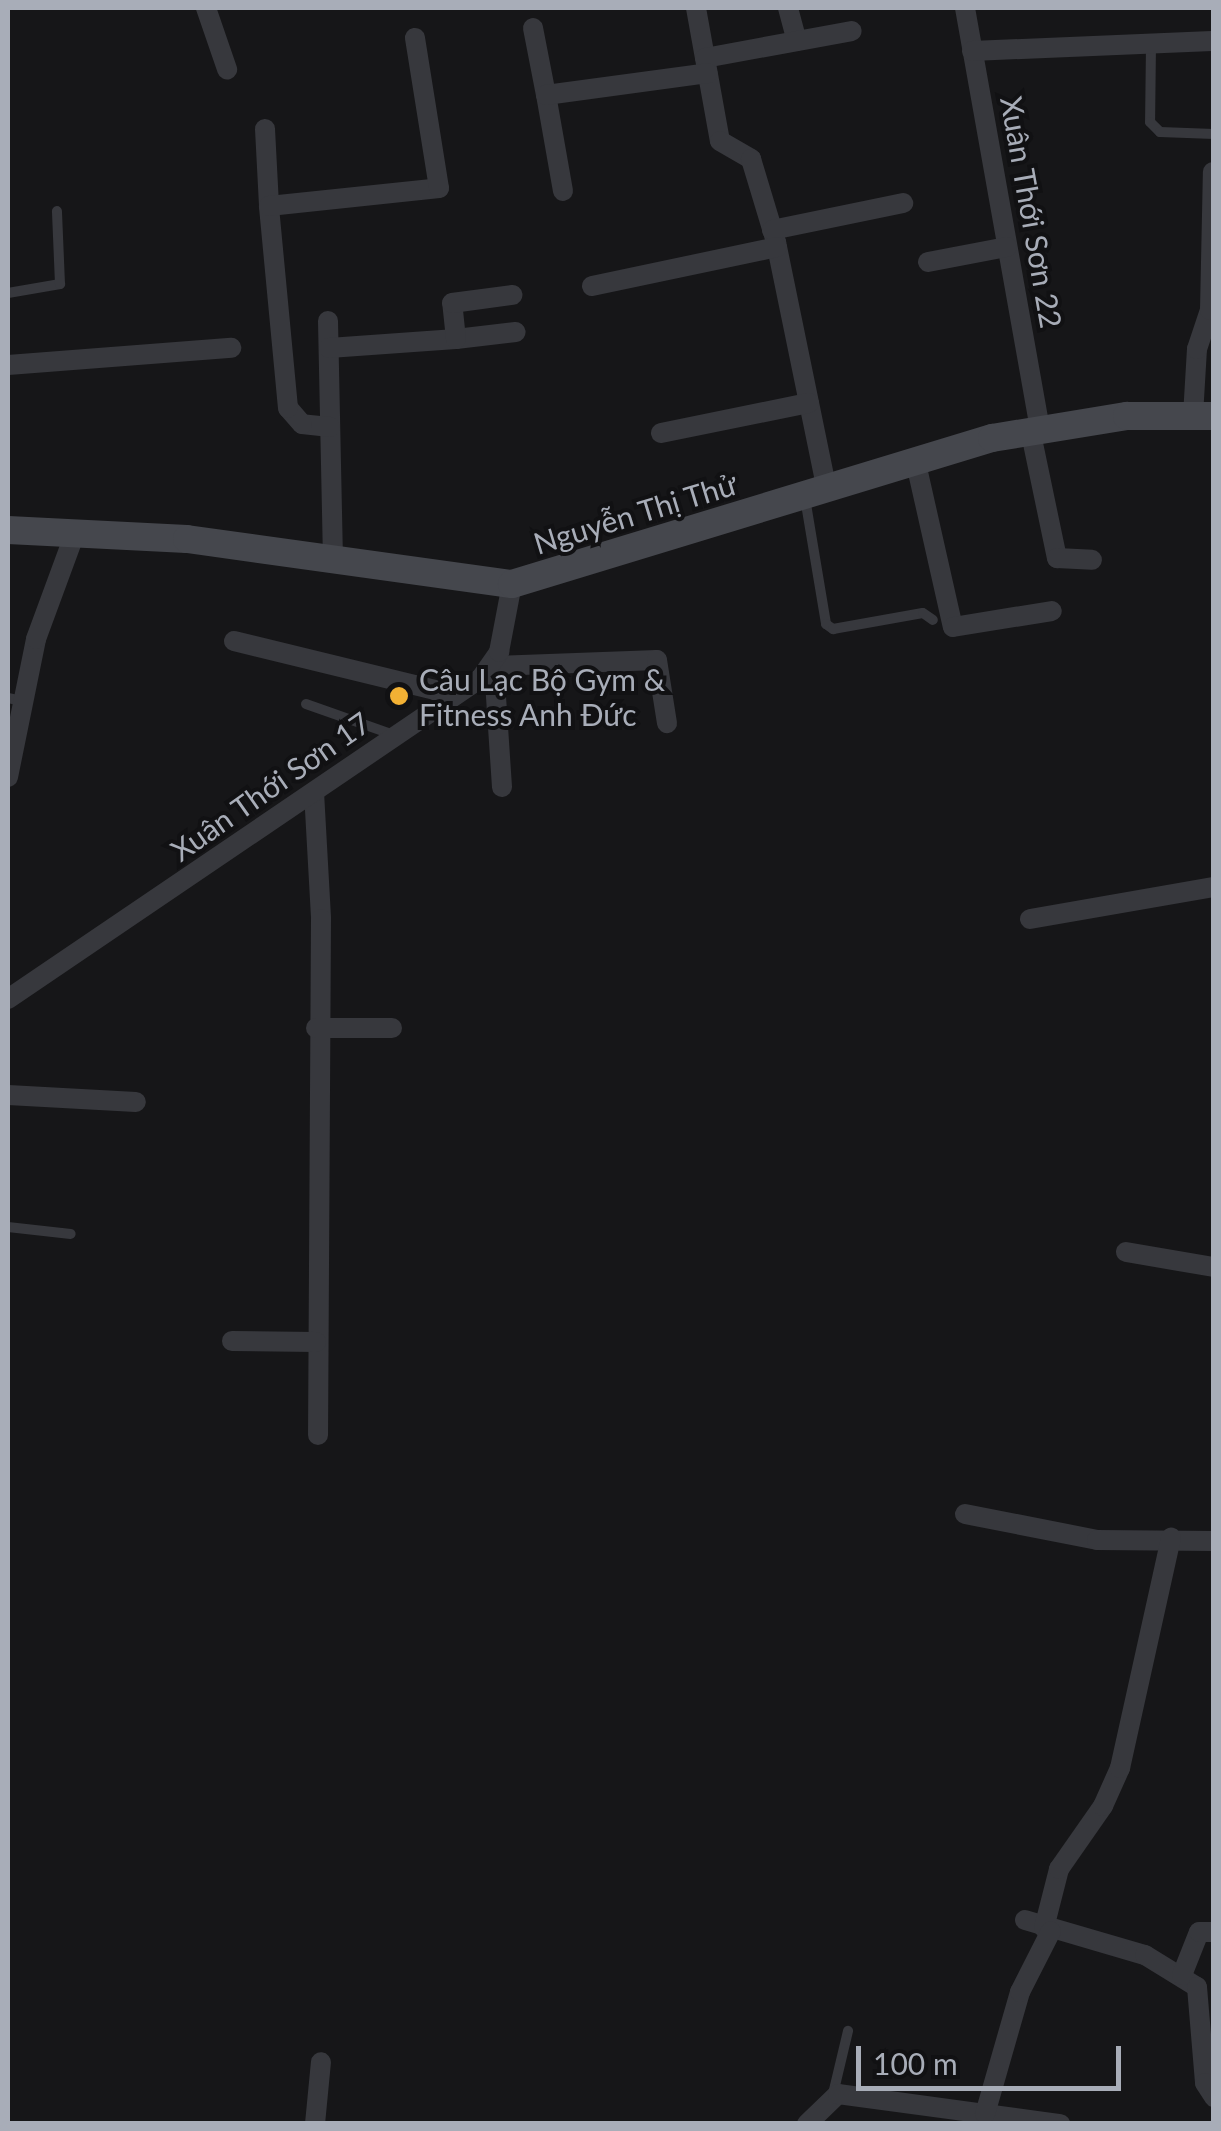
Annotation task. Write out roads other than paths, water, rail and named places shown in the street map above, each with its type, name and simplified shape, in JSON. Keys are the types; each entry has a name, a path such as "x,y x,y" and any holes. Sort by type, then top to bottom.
{"street":[{"path":"206,8 227,69"},
{"path":"696,8 720,141 751,159 775,239 809,402 815,488"},
{"path":"788,8 797,41"},
{"name":"Xuân Thới Sơn 22","path":"966,8 1057,558 1092,560"},
{"path":"533,28 562,191"},
{"path":"546,95 706,65 852,30"},
{"path":"269,206 439,188 415,38"},
{"path":"972,51 1212,41"},
{"path":"265,128 286,400 298,422 330,427"},
{"path":"1203,416 1197,349 1210,310 1213,172"},
{"path":"592,286 903,204"},
{"path":"928,262 1007,246"},
{"path":"456,339 452,303 512,296"},
{"path":"328,321 332,557"},
{"path":"329,348 516,332"},
{"path":"8,365 231,348"},
{"path":"662,433 809,402"},
{"name":"Nguyễn Thị Thử","path":"8,530 332,557 512,584 815,488 1035,428 1126,416 1203,416"},
{"path":"915,459 953,628 1052,611"},
{"path":"8,777 15,699 74,533"},
{"path":"502,787 494,666 512,584"},
{"path":"234,641 456,695"},
{"path":"494,666 657,660 667,723"},
{"name":"Xuân Thới Sơn 17","path":"8,998 494,666"},
{"path":"314,792 321,919 316,1028 318,1435"},
{"path":"1030,918 1214,887"},
{"path":"316,1028 392,1028"},
{"path":"8,1095 136,1102"},
{"path":"1126,1252 1214,1267"},
{"path":"232,1341 316,1342"},
{"path":"965,1514 1097,1540 1214,1541"},
{"path":"985,2114 1058,1869 1103,1806 1120,1768 1170,1538"},
{"path":"1040,1926 1145,1955 1197,1987 1206,2082 1214,2097"},
{"path":"1182,1975 1199,1932 1214,1932"},
{"path":"315,2124 321,2062"},
{"path":"806,2124 833,2094 1060,2124"}],"lane":[{"path":"1151,44 1150,122 1160,132 1214,134"},
{"path":"8,293 60,284 57,212"},
{"path":"815,488 826,624 834,629 923,613 933,620"},
{"path":"306,704 395,736"},
{"path":"8,1227 71,1234"},
{"path":"833,2094 848,2030"}],"place":[{"name":"Câu Lạc Bộ Gym & Fitness Anh Đức","path":"399,696"}]}
